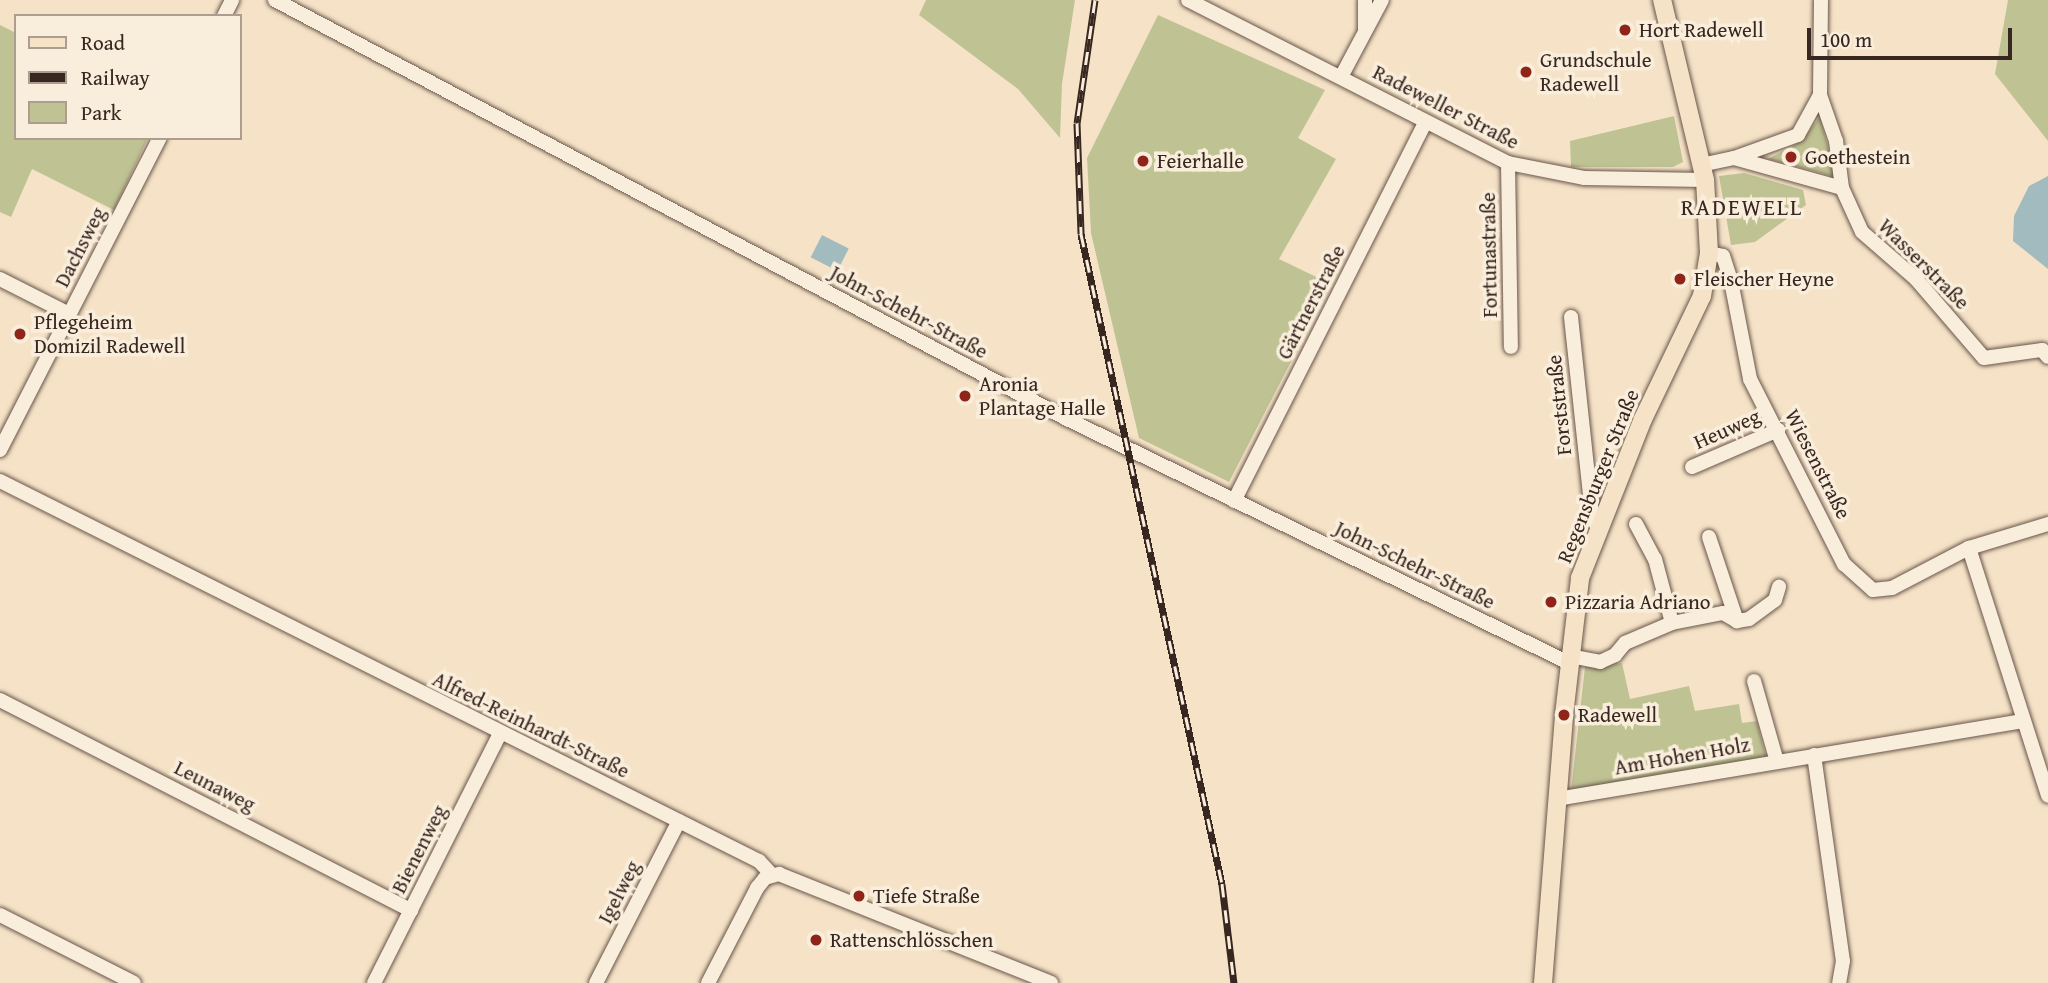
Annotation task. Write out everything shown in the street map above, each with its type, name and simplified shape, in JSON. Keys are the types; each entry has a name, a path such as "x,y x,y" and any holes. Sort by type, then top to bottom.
{"main road":[{"name":"Regensburger Straße","path":"1543,983 1557,799 1580,578 1643,419 1702,296 1709,253 1703,172 1662,0"}],"street":[{"name":"John-Schehr-Straße","path":"275,0 1065,418 1570,660 1600,662 1615,655 1625,643 1672,622 1723,613 1737,621"},
{"name":"Radeweller Straße","path":"1188,0 1508,163 1584,178 1703,172"},
{"path":"1365,0 1365,33"},
{"path":"1341,77 1382,0"},
{"path":"1734,158 1842,188 1836,141 1820,95 1821,0"},
{"path":"1703,172 1798,135 1820,95"},
{"name":"Gärtnerstraße","path":"1234,501 1425,122"},
{"name":"Dachsweg","path":"0,450 159,140"},
{"name":"Fortunastraße","path":"1508,163 1511,347"},
{"name":"Wasserstraße","path":"1842,188 1862,232 1916,279 1984,358 2042,350 2048,357"},
{"name":"Wiesenstraße","path":"1709,253 1723,256 1751,379 1844,564 1873,590 1892,588 1969,548"},
{"path":"0,279 69,314"},
{"name":"Forststraße","path":"1571,317 1592,515 1598,529"},
{"name":"Heuweg","path":"1692,467 1778,430"},
{"name":"Alfred-Reinhardt-Straße","path":"0,481 500,734 760,860 772,875 788,874 856,906 1051,983"},
{"path":"1636,524 1655,559 1672,622"},
{"path":"2048,524 1969,548 2048,796"},
{"path":"1709,537 1737,621 1749,620 1775,600 1779,587"},
{"path":"1754,681 1777,762"},
{"name":"Leunaweg","path":"0,700 411,910"},
{"name":"Am Hohen Holz","path":"1557,799 2024,721"},
{"name":"Bienenweg","path":"374,983 500,734"},
{"path":"1814,755 1843,961 1839,983"},
{"name":"Igelweg","path":"596,983 679,821"},
{"path":"708,983 750,900 772,875"},
{"path":"0,915 134,983"}],"green space":[{"path":"926,0 1075,0 1062,84 1060,138 1018,89 919,15"},
{"path":"2008,0 2048,0 2048,141 1995,74"},
{"path":"1158,15 1325,90 1298,138 1336,159 1279,259 1331,284 1229,482 1139,438 1091,233 1087,158"},
{"path":"0,25 14,32 14,140 147,140 114,210 32,169 11,217 0,212"},
{"path":"1674,116 1683,162 1673,167 1571,167 1570,141"},
{"path":"1820,117 1836,177 1768,159 1801,141"},
{"path":"1744,173 1803,190 1806,205 1755,242 1731,245 1719,176"},
{"path":"1622,663 1630,699 1689,686 1695,711 1739,704 1742,723 1757,721 1766,758 1571,791 1585,667"}],"water":[{"path":"2048,176 2048,269 2013,241 2014,216 2029,186"},
{"path":"822,235 849,249 837,271 811,257"}],"railway":[{"path":"1095,0 1077,123 1081,234 1222,884 1234,983"}],"place":[{"name":"Hort Radewell","path":"1625,30"},
{"name":"Grundschule Radewell","path":"1526,72"},
{"name":"Goethestein","path":"1791,157"},
{"name":"Feierhalle","path":"1143,161"},
{"name":"Fleischer Heyne","path":"1680,279"},
{"name":"Pflegeheim Domizil Radewell","path":"20,334"},
{"name":"Aronia Plantage Halle","path":"965,396"},
{"name":"Pizzaria Adriano","path":"1551,602"},
{"name":"Radewell","path":"1564,715"},
{"name":"Tiefe Straße","path":"859,896"},
{"name":"Rattenschlösschen","path":"816,940"}],"district":[{"name":"RADEWELL","path":"1742,207"}]}
